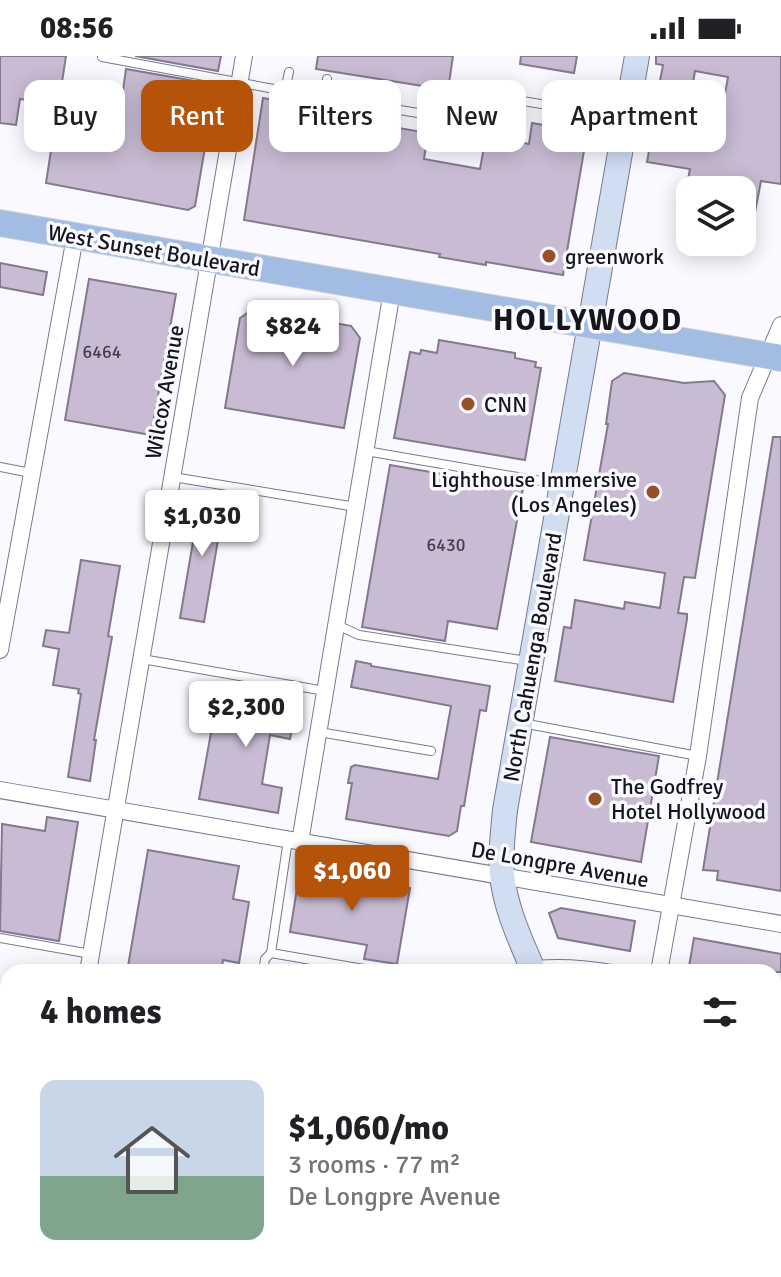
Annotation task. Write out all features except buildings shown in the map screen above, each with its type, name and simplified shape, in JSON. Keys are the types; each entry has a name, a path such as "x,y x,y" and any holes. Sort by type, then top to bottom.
{"main road":[{"name":"North Cahuenga Boulevard","path":"633,80 637,56"},
{"name":"North Cahuenga Boulevard","path":"531,964 511,912 502,876 501,846 620,152"},
{"name":"West Sunset Boulevard","path":"0,223 774,356"}],"street":[{"name":"Wilcox Avenue","path":"240,80 244,56"},
{"name":"Wilcox Avenue","path":"89,964 228,152"},
{"path":"0,650 75,237"},
{"path":"294,841 319,732 392,291"},
{"path":"660,964 698,756 750,398 774,356 781,325"},
{"name":"De Longpre Avenue","path":"0,790 781,924"}],"lane":[{"path":"102,57 224,80"},
{"path":"287,80 289,72"},
{"path":"366,451 562,485"},
{"path":"0,467 32,473"},
{"path":"172,477 356,507"},
{"path":"337,625 359,635 531,662"},
{"path":"141,659 325,691"},
{"path":"520,723 698,756"},
{"path":"319,732 431,751"},
{"path":"264,964 271,953 294,841"},
{"path":"0,938 91,954"},
{"path":"271,953 335,964"}],"place":[{"name":"greenwork","path":"549,256"},
{"name":"CNN","path":"468,404"},
{"name":"Lighthouse Immersive (Los Angeles)","path":"653,492"},
{"name":"The Godfrey Hotel Hollywood","path":"595,799"}],"district":[{"name":"HOLLYWOOD","path":"588,320"}]}
